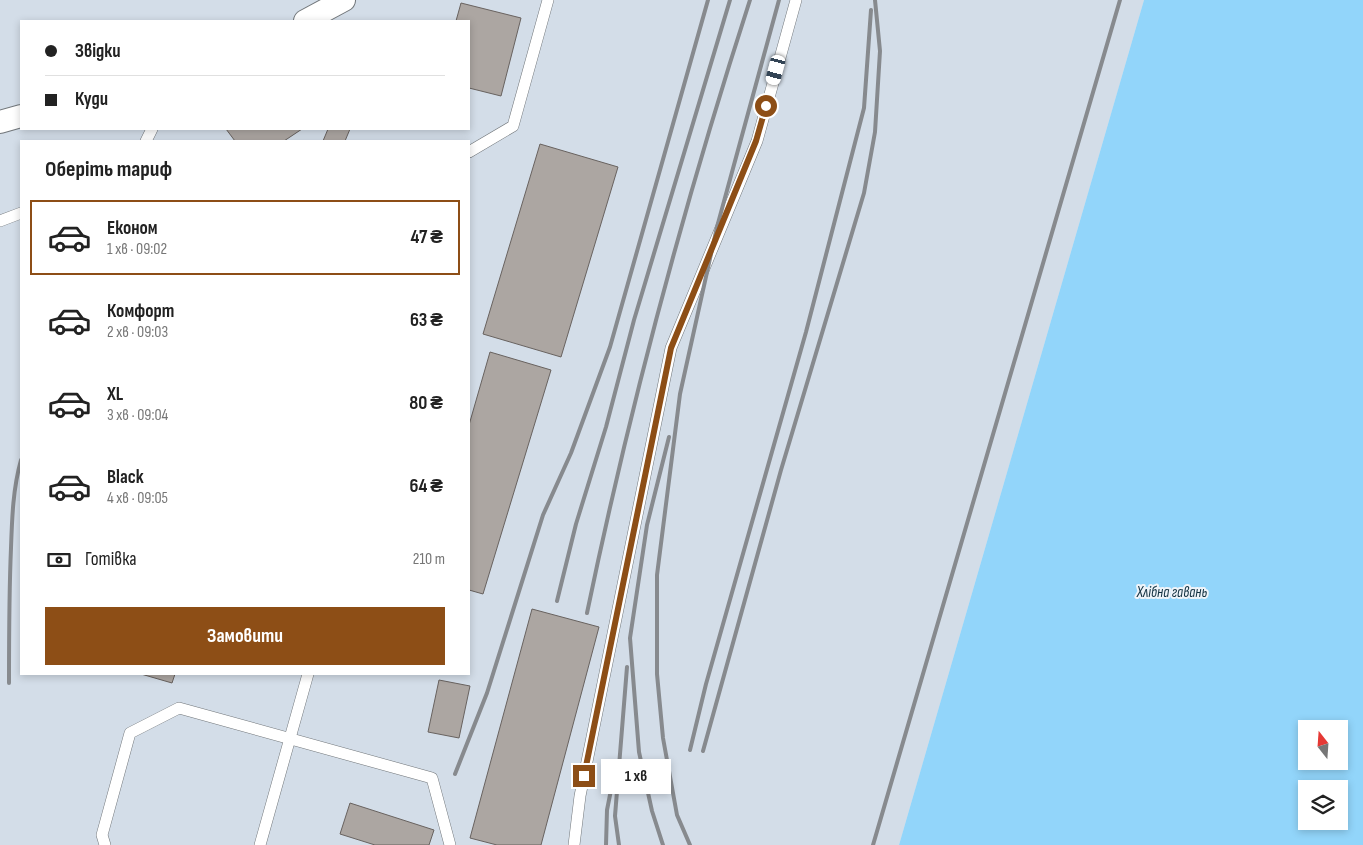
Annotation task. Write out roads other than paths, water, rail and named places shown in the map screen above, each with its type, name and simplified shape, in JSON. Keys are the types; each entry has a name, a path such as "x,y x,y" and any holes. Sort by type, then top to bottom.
{"street":[{"path":"307,20 344,0"},
{"path":"0,122 20,116"}],"lane":[{"path":"470,151 513,126 548,0"},
{"path":"574,845 580,796 671,348 756,141 796,0"},
{"path":"0,221 20,213"},
{"path":"260,845 308,675"},
{"path":"105,845 102,834 130,733 179,708 432,778 450,845"}],"water":[{"name":"Хлібна гавань","path":"1144,0 1363,0 1363,845 899,845"}],"railway":[{"path":"455,774 487,693 543,515 571,453 610,347 708,0"},
{"path":"557,601 576,524 606,427 634,320 730,0"},
{"path":"587,613 621,458 660,304 703,151 750,0"},
{"path":"690,845 677,815 663,738 657,674 657,575 680,394 717,227 779,0"},
{"path":"703,751 781,470 864,193 875,132 880,51 875,0"},
{"path":"873,845 1120,0"},
{"path":"690,750 706,684 806,332 864,108 871,10"},
{"path":"663,845 652,811 639,752 630,638 647,525 669,437"},
{"path":"9,683 9,599 12,526 20,464"},
{"path":"619,845 615,816 627,667"},
{"path":"606,845 607,810 611,790"}]}
